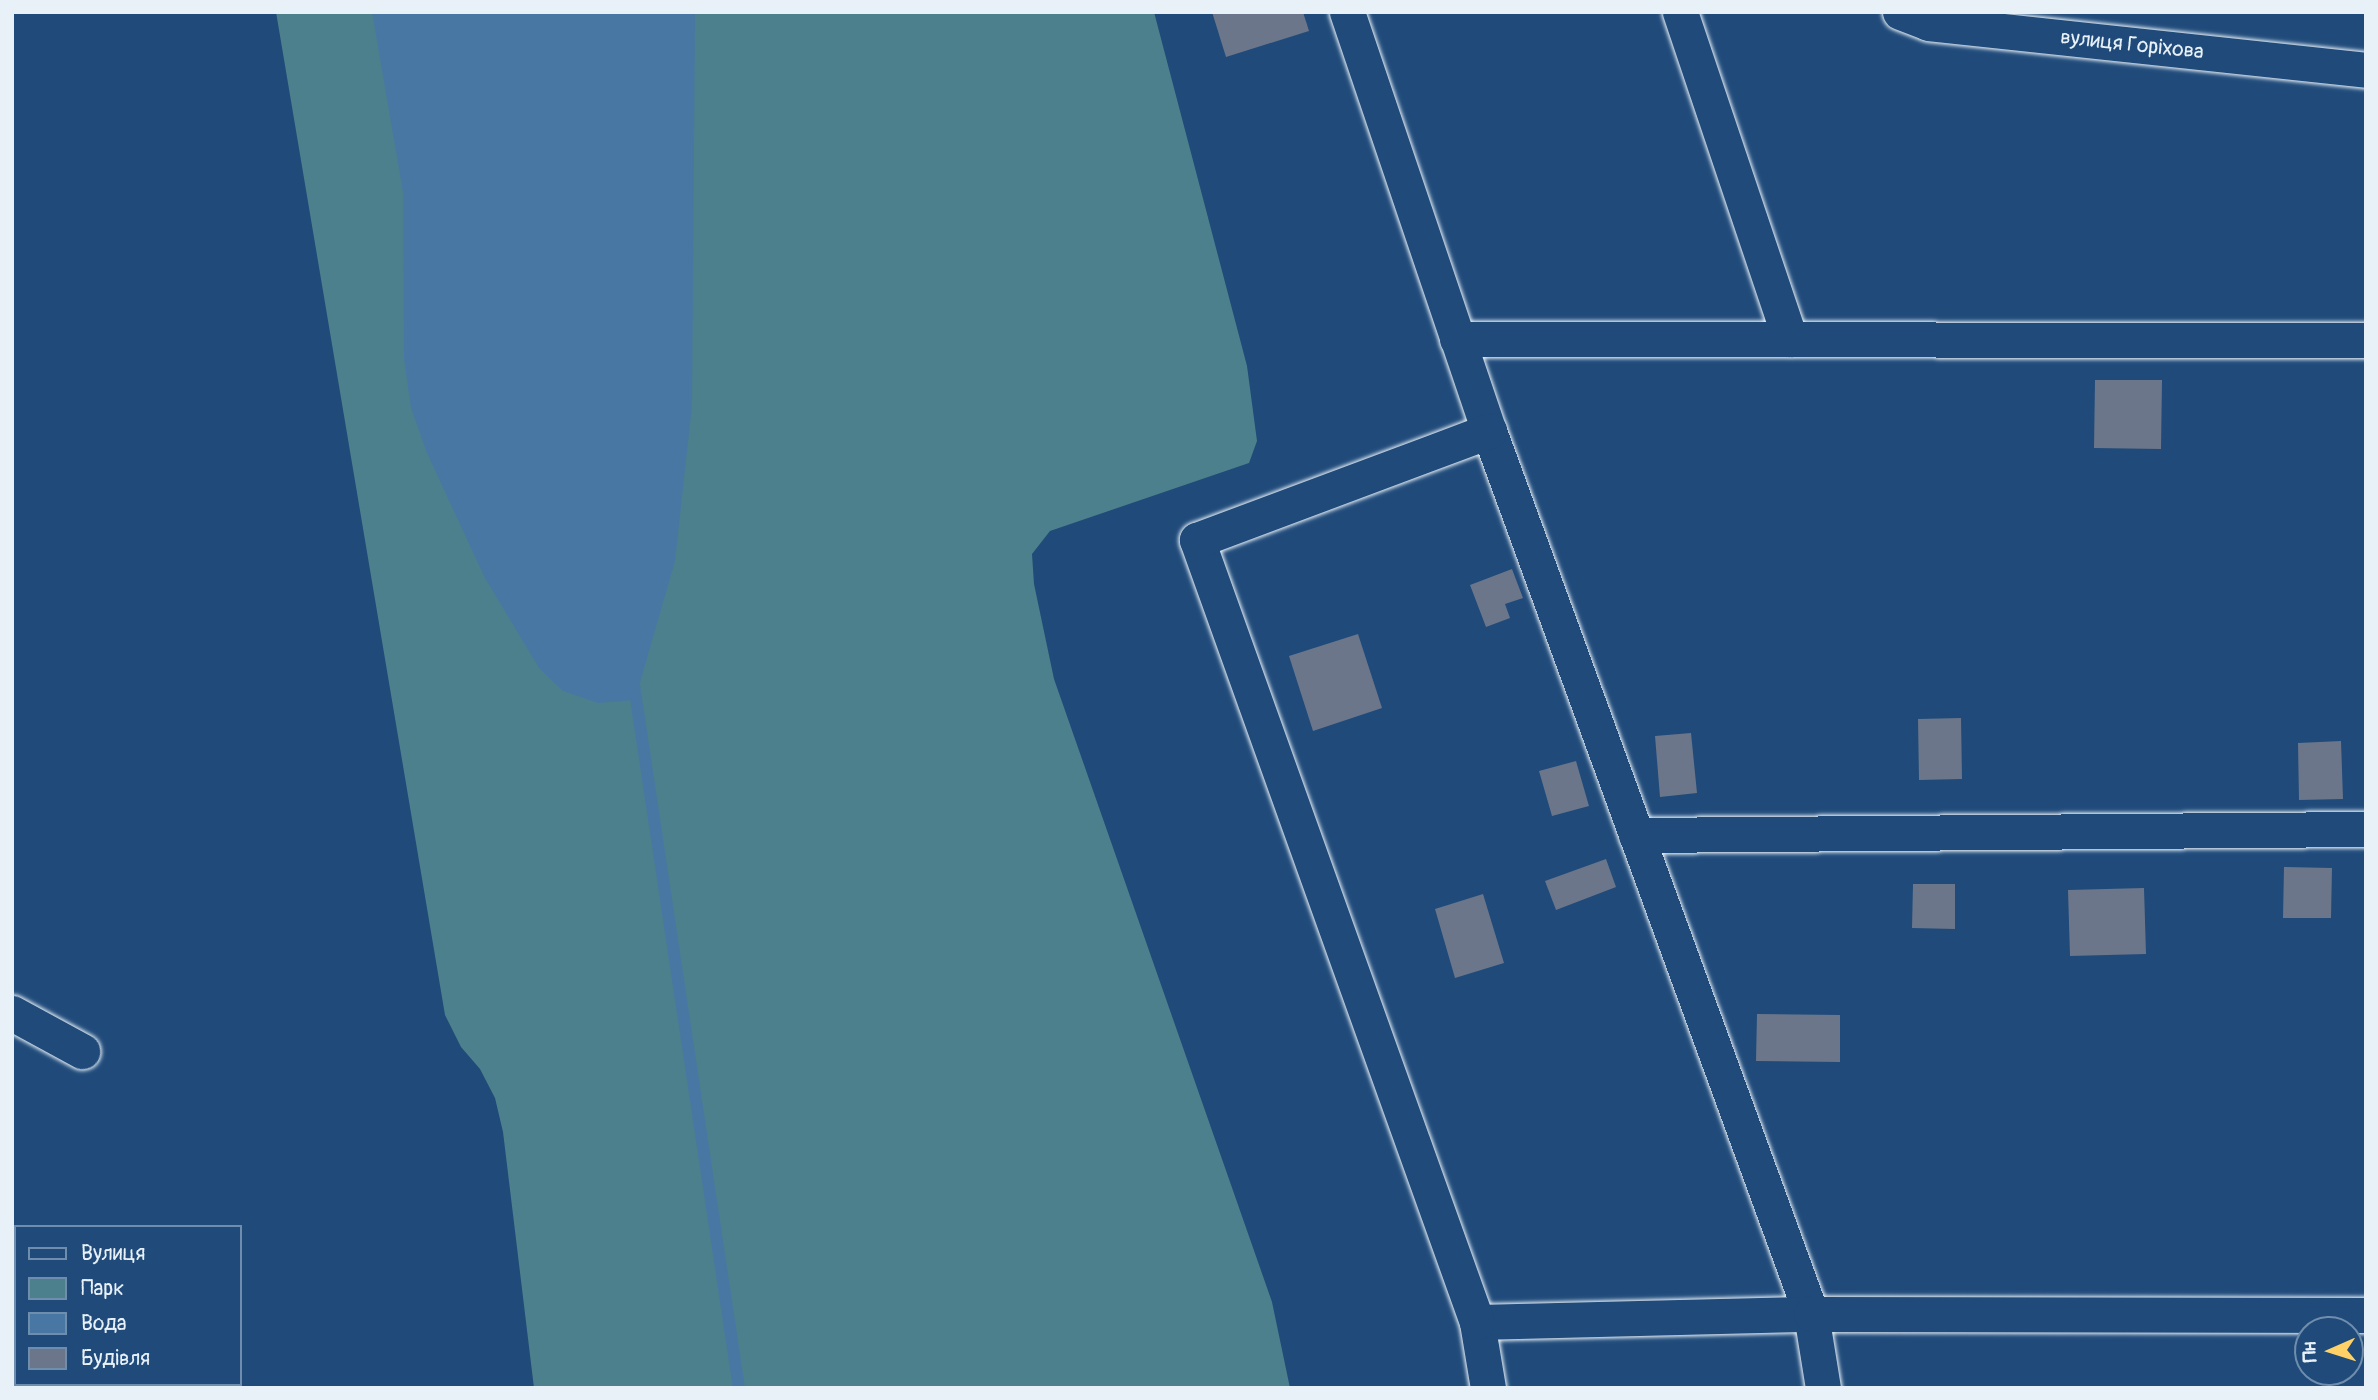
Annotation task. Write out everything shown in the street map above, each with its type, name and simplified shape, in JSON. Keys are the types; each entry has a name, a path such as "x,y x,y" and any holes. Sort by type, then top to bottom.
{"street":[{"path":"1347,12 1489,431 1811,1314 1823,1388"},
{"path":"1680,12 1790,339"},
{"name":"вулиця Горіхова","path":"1900,12 1928,23 2366,70"},
{"path":"1457,338 2366,340"},
{"path":"1488,1388 1477,1322 1197,540 1489,431"},
{"path":"1636,835 2366,829"},
{"path":"12,1013 82,1051"},
{"path":"1477,1322 1811,1314 2366,1315"}],"green space":[{"path":"276,12 1154,12 1247,366 1257,441 1249,463 1050,531 1032,554 1034,584 1054,679 1272,1302 1290,1388 534,1388 503,1132 495,1098 480,1069 461,1047 445,1015"}],"water":[{"path":"372,12 695,12 692,405 675,561 635,700 598,703 563,691 539,668 485,578 427,453 411,408 404,359 403,192"}],"building":[{"path":"1212,12 1303,12 1309,31 1226,57"},
{"path":"2095,380 2162,380 2161,449 2094,448"},
{"path":"1512,569 1523,598 1505,604 1510,618 1486,627 1470,585"},
{"path":"1358,634 1382,708 1313,731 1289,656"},
{"path":"1961,718 1962,779 1919,780 1918,719"},
{"path":"1691,733 1697,793 1660,797 1655,736"},
{"path":"2341,741 2343,799 2299,800 2298,743"},
{"path":"1576,761 1589,806 1552,816 1539,771"},
{"path":"1606,859 1616,887 1556,910 1545,881"},
{"path":"2284,867 2332,868 2331,918 2283,918"},
{"path":"1913,884 1955,884 1955,929 1912,928"},
{"path":"2144,888 2146,954 2070,956 2068,890"},
{"path":"1483,894 1504,963 1455,978 1435,909"},
{"path":"1757,1014 1840,1015 1840,1062 1756,1061"}],"waterway":[{"path":"634,685 739,1388"}]}
